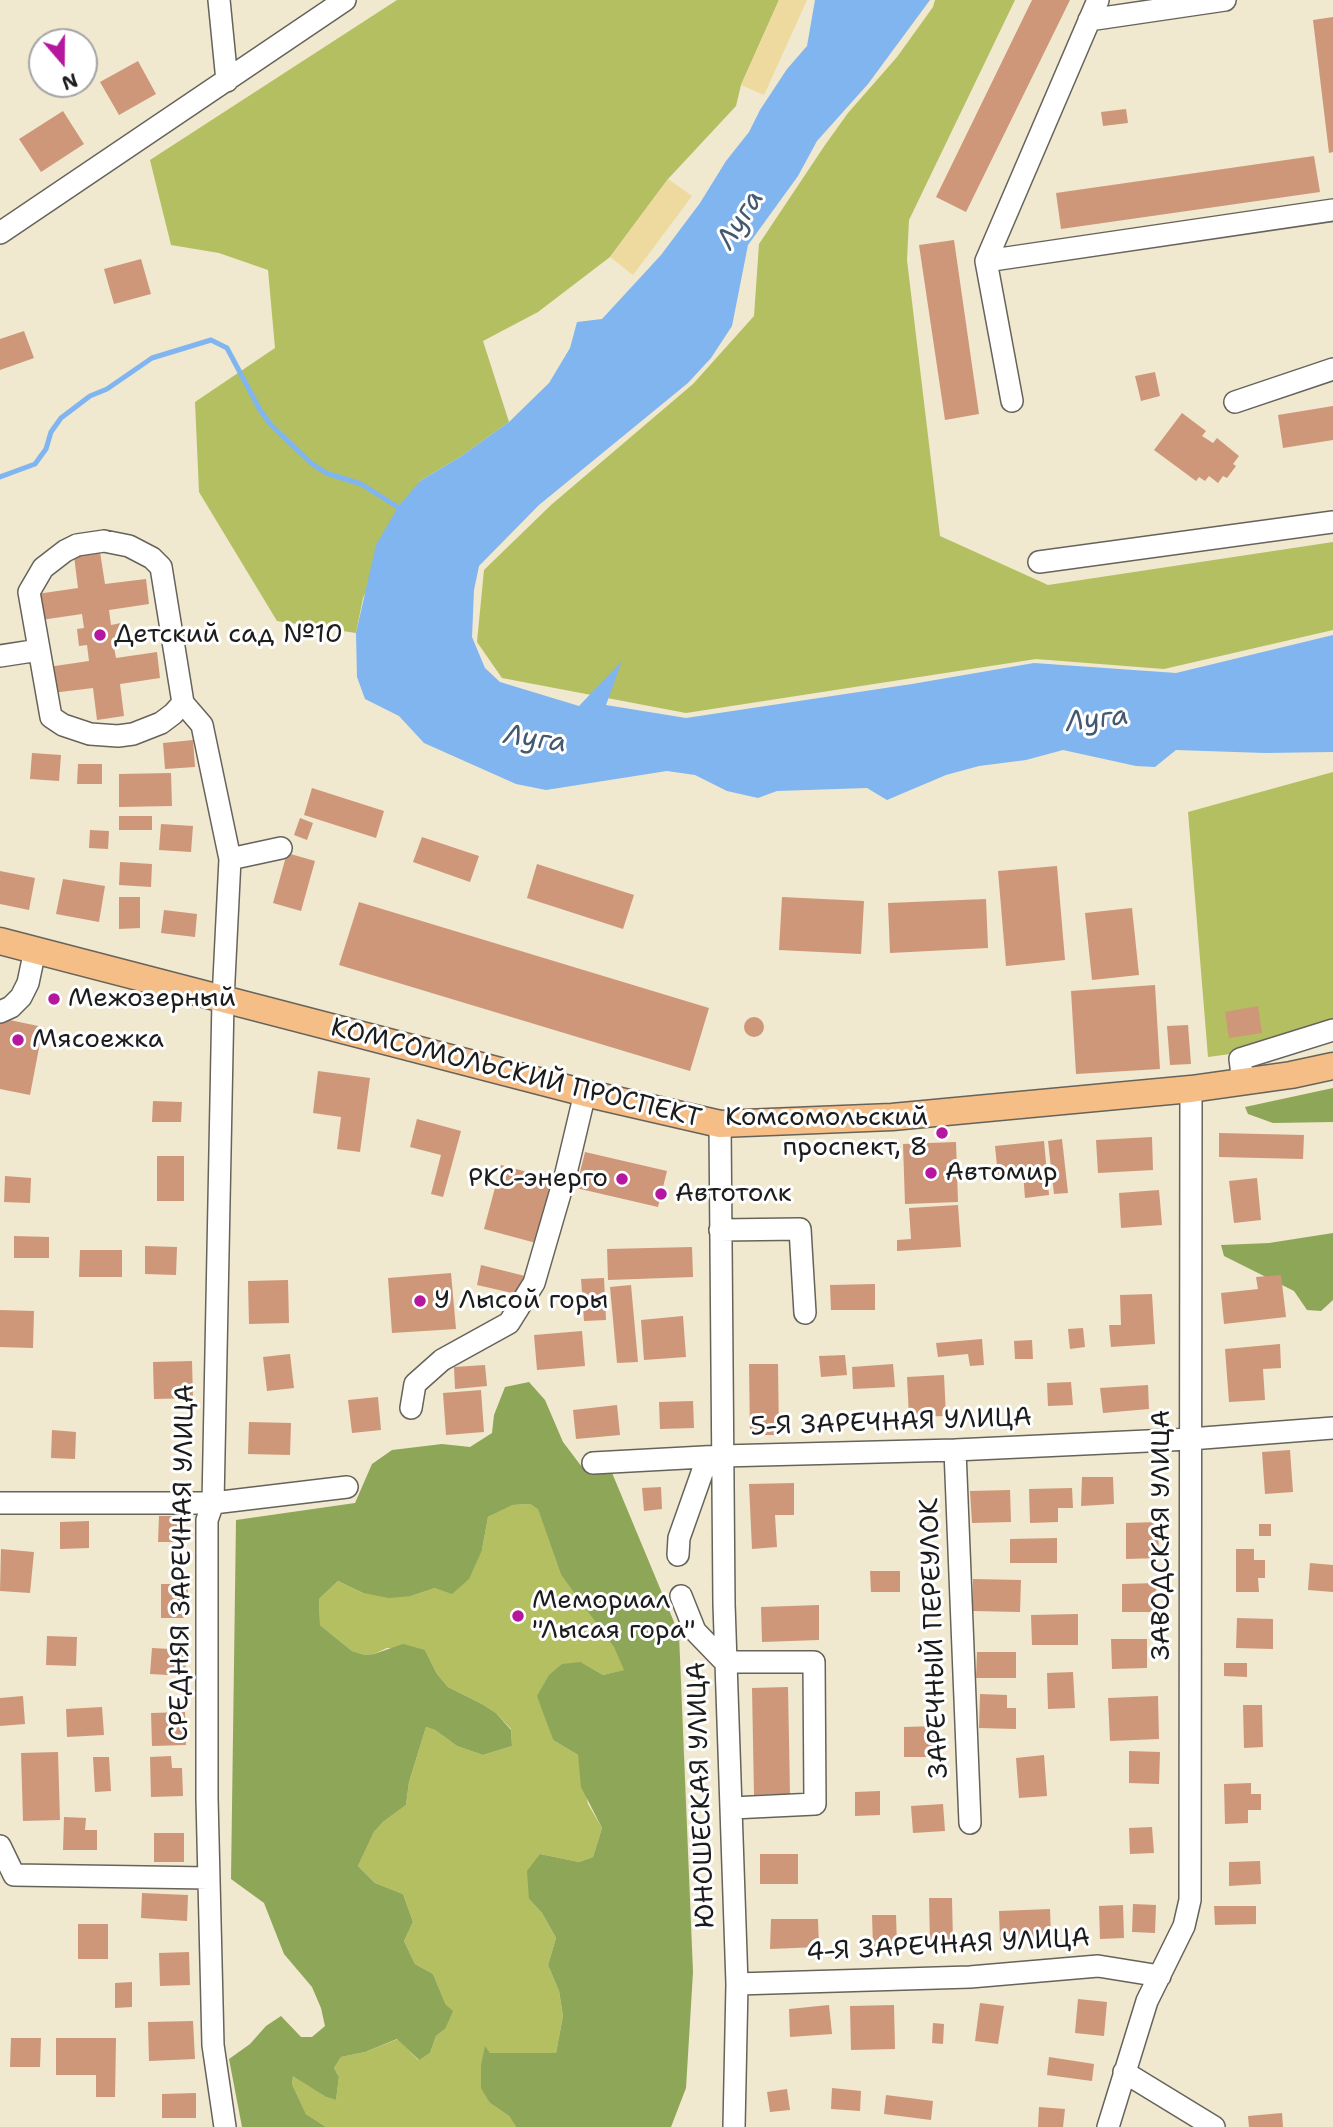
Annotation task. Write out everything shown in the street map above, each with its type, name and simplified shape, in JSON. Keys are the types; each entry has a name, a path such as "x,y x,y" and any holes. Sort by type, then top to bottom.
{"main road":[{"name":"КОМСОМОЛЬСКИЙ ПРОСПЕКТ","path":"0,941 585,1093 720,1125 892,1117 1191,1089 1333,1066"}],"street":[{"path":"219,0 227,81"},
{"path":"0,233 345,0"},
{"path":"1012,401 986,261 1098,0"},
{"path":"1089,20 1225,0"},
{"path":"986,261 1333,210"},
{"path":"1235,402 1333,369"},
{"path":"1039,562 1333,522"},
{"path":"104,541 129,546 152,558 161,567 183,702 161,723 133,734 104,736 76,730 51,717 29,592 43,568 77,545 104,541"},
{"path":"0,656 39,650"},
{"name":"СРЕДНЯЯ ЗАРЕЧНАЯ УЛИЦА","path":"183,702 202,725 230,859 223,999 214,1503 207,1521 213,2045 225,2127"},
{"path":"230,859 281,848"},
{"path":"0,1012 11,1007 21,997 28,983 35,950"},
{"path":"1243,1082 1240,1059 1333,1030"},
{"name":"ЗАВОДСКАЯ УЛИЦА","path":"1108,2127 1147,2001 1184,1926 1190,1900 1191,1089"},
{"path":"411,1408 415,1384 442,1360 509,1323 534,1283 566,1173 585,1093"},
{"name":"ЮНОШЕСКАЯ УЛИЦА","path":"720,1125 725,1662 737,1984 734,2127"},
{"path":"720,1230 800,1229 805,1313"},
{"name":"5-Я ЗАРЕЧНАЯ УЛИЦА","path":"593,1463 1190,1439 1333,1428"},
{"name":"ЗАРЕЧНЫЙ ПЕРЕУЛОК","path":"955,1450 970,1823"},
{"path":"678,1555 679,1538 703,1470 722,1456"},
{"path":"0,1503 214,1503 347,1487"},
{"path":"681,1595 695,1632 725,1662 814,1662 815,1804 732,1808"},
{"path":"0,1846 14,1875 209,1878"},
{"name":"4-Я ЗАРЕЧНАЯ УЛИЦА","path":"737,1984 970,1977 1098,1966 1160,1976"},
{"path":"1124,2072 1190,2120 1214,2127"}],"green space":[{"path":"397,0 779,0 741,85 736,106 668,179 610,257 538,312 483,341 509,422 420,481 363,598 356,633 277,621 199,492 195,402 275,348 268,270 219,253 171,245 150,160"},
{"path":"935,0 1015,0 909,220 907,260 940,536 1048,585 1333,542 1333,630 1164,669 1036,659 686,713 502,678 477,642 484,570 551,505 693,384 754,316 759,244 848,113 897,57 933,7"},
{"path":"1333,772 1333,1040 1208,1057 1188,812"},
{"path":"1333,1088 1333,1122 1273,1123 1248,1114 1245,1107"},
{"path":"1333,1233 1333,1300 1321,1311 1307,1310 1294,1291 1224,1256 1221,1245 1269,1243"},
{"path":"529,1382 545,1400 563,1442 585,1471 610,1468 679,1634 693,1972 686,2088 671,2127 516,2127 509,2116 490,2103 481,2088 481,2065 485,2046 490,2053 556,2053 563,2016 559,1991 548,1965 556,1938 542,1913 529,1899 527,1871 540,1854 579,1862 593,1857 602,1828 581,1787 578,1755 553,1740 537,1696 549,1675 562,1664 581,1662 603,1675 624,1670 614,1647 561,1575 538,1509 530,1504 513,1505 488,1517 482,1550 469,1579 452,1594 435,1588 411,1596 389,1598 363,1593 338,1581 319,1599 320,1625 352,1651 365,1655 374,1654 403,1644 425,1650 437,1674 448,1687 496,1713 511,1730 512,1746 483,1755 457,1746 435,1730 426,1727 409,1782 406,1805 374,1832 358,1866 375,1883 403,1894 413,1922 404,1941 415,1964 433,1974 446,2005 453,2011 445,2029 436,2036 430,2053 419,2060 397,2039 365,2052 341,2057 334,2068 339,2077 336,2100 326,2097 293,2076 292,2084 306,2114 326,2127 242,2127 229,2059 281,2016 301,2037 312,2037 325,2026 312,1987 284,1954 264,1903 231,1879 236,1520 355,1503 372,1464 392,1450 442,1444 470,1447 492,1433 494,1415 505,1387"},
{"path":"530,1504 538,1508 561,1575 615,1647 625,1670 603,1675 581,1662 538,1696 553,1740 578,1755 588,1804 602,1828 593,1857 579,1862 540,1854 529,1899 542,1913 556,1938 548,1965 559,1991 563,2016 556,2053 490,2053 485,2047 490,2103 509,2116 516,2127 326,2127 306,2114 292,2084 293,2075 326,2097 336,2100 339,2077 334,2068 341,2057 365,2052 398,2039 418,2060 430,2053 436,2036 445,2029 446,2005 433,1974 415,1964 404,1941 413,1922 403,1894 375,1883 358,1866 374,1832 406,1805 409,1782 426,1727 435,1730 457,1746 483,1755 512,1746 511,1729 496,1713 448,1687 437,1674 425,1650 387,1648 365,1655 352,1651 320,1625 319,1599 338,1581 363,1593 411,1596 435,1588 482,1550 488,1517 513,1505"}],"sand":[{"path":"779,0 807,0 764,95 741,85"},
{"path":"668,179 692,196 633,275 610,257"}],"water":[{"name":"Луга","path":"815,0 930,0 868,84 817,141 798,176 748,245 732,326 711,358 688,383 539,505 479,566 474,590 472,637 485,668 500,682 579,706 622,661 606,705 686,718 1034,663 1176,673 1333,635 1333,752 1176,750 1155,767 1136,766 1063,750 946,775 887,800 867,788 777,791 758,798 727,791 695,775 667,771 546,790 516,784 424,743 399,716 365,699 357,677 356,633 376,545 398,507 420,481 509,422 549,383 570,348 577,322 602,319 661,255 749,132 787,69 807,46"}],"building":[{"path":"1032,0 1070,0 966,212 936,197"},
{"path":"1333,17 1333,152 1329,153 1313,20"},
{"path":"138,61 156,94 119,115 100,82"},
{"path":"1126,109 1128,123 1103,126 1101,112"},
{"path":"63,111 84,144 41,172 19,139"},
{"path":"1314,156 1320,192 1061,229 1056,193"},
{"path":"954,240 979,414 945,420 919,245"},
{"path":"141,259 151,294 114,304 104,269"},
{"path":"24,331 34,358 0,370 0,339"},
{"path":"1155,372 1160,396 1141,401 1135,376"},
{"path":"1333,406 1333,440 1283,448 1278,415"},
{"path":"1182,413 1206,431 1202,436 1213,443 1217,438 1239,456 1233,464 1236,466 1227,478 1223,476 1218,483 1209,476 1205,481 1199,477 1196,481 1154,450"},
{"name":"Детский сад №10","path":"100,552 105,584 146,579 149,604 109,610 111,625 121,623 124,641 113,642 116,658 157,652 160,678 120,684 124,716 97,720 93,688 52,693 48,667 89,661 87,645 79,646 77,629 84,628 82,614 41,620 37,594 78,588 74,556"},
{"path":"193,740 195,767 165,769 163,743"},
{"path":"32,753 61,755 59,781 30,779"},
{"path":"78,764 102,764 102,784 77,784"},
{"path":"171,773 172,806 119,807 119,774"},
{"path":"312,788 384,811 376,838 304,815"},
{"path":"119,816 152,816 152,830 119,830"},
{"path":"300,818 313,823 307,840 294,835"},
{"path":"161,824 193,826 191,852 159,850"},
{"path":"90,830 109,831 108,849 89,848"},
{"path":"422,837 479,856 470,882 413,862"},
{"path":"287,853 315,861 301,911 273,903"},
{"path":"120,862 152,864 151,887 119,885"},
{"path":"537,864 634,895 623,929 527,898"},
{"path":"1057,866 1065,960 1006,966 998,871"},
{"path":"0,871 35,878 29,910 0,904"},
{"path":"63,879 105,886 99,922 56,914"},
{"path":"119,897 140,897 140,928 119,929"},
{"path":"782,897 864,901 861,954 779,950"},
{"path":"986,899 988,948 890,953 888,903"},
{"path":"359,902 709,1008 690,1071 339,965"},
{"path":"1132,908 1139,975 1092,980 1085,913"},
{"path":"164,910 197,914 195,937 161,933"},
{"path":"1155,985 1160,1069 1076,1074 1071,991"},
{"path":"1258,1006 1262,1033 1229,1038 1225,1012"},
{"path":"754,1017 761,1020 764,1027 761,1034 754,1037 747,1034 744,1027 747,1020"},
{"path":"0,1018 43,1027 30,1095 0,1089"},
{"path":"1188,1025 1191,1064 1170,1065 1167,1026"},
{"path":"318,1071 370,1078 360,1152 337,1149 341,1117 313,1113"},
{"path":"153,1101 182,1102 181,1122 152,1122"},
{"path":"417,1119 461,1131 443,1197 431,1194 441,1155 410,1147"},
{"path":"1219,1133 1304,1135 1303,1159 1219,1157"},
{"path":"1152,1137 1153,1170 1098,1173 1096,1140"},
{"path":"1062,1139 1068,1193 1054,1194 1048,1141"},
{"path":"1044,1141 1049,1195 1025,1198 1023,1173 998,1176 995,1146"},
{"name":"Автомир","path":"956,1142 958,1202 905,1204 903,1144"},
{"path":"585,1152 667,1171 658,1207 576,1188"},
{"path":"157,1156 184,1156 184,1201 157,1201"},
{"path":"501,1165 553,1179 536,1243 484,1229"},
{"path":"5,1176 31,1178 30,1203 4,1202"},
{"path":"1257,1178 1261,1220 1234,1223 1229,1181"},
{"path":"1159,1190 1162,1225 1121,1228 1119,1193"},
{"path":"958,1205 961,1247 897,1251 897,1240 911,1239 909,1208"},
{"path":"14,1236 49,1237 49,1258 14,1258"},
{"path":"145,1246 177,1247 176,1275 145,1274"},
{"path":"692,1247 693,1277 608,1280 607,1249"},
{"path":"80,1250 122,1250 122,1277 79,1277"},
{"path":"481,1265 525,1276 521,1295 477,1285"},
{"path":"451,1273 456,1329 392,1333 388,1278"},
{"path":"1281,1275 1286,1317 1224,1324 1221,1293 1258,1289 1256,1277"},
{"path":"604,1278 606,1320 584,1321 581,1279"},
{"path":"288,1280 289,1323 249,1324 248,1281"},
{"path":"875,1284 875,1310 831,1310 830,1285"},
{"path":"631,1285 638,1362 617,1363 610,1287"},
{"path":"1152,1294 1155,1344 1111,1347 1109,1325 1121,1325 1120,1295"},
{"path":"0,1310 34,1311 33,1348 0,1347"},
{"path":"683,1316 686,1357 644,1360 641,1320"},
{"path":"1083,1328 1085,1347 1070,1349 1068,1329"},
{"path":"582,1331 585,1366 537,1370 534,1335"},
{"path":"982,1339 984,1365 970,1366 968,1354 938,1357 936,1343"},
{"path":"1032,1340 1033,1359 1015,1359 1014,1341"},
{"path":"1280,1344 1281,1368 1263,1369 1265,1400 1229,1402 1225,1349"},
{"path":"290,1354 294,1388 267,1391 263,1357"},
{"path":"845,1355 847,1375 821,1377 819,1356"},
{"path":"192,1361 193,1398 154,1399 153,1362"},
{"path":"749,1364 778,1364 779,1435 750,1435"},
{"path":"893,1364 895,1387 853,1389 852,1367"},
{"path":"485,1365 487,1386 455,1389 454,1367"},
{"path":"944,1375 946,1416 909,1417 907,1377"},
{"path":"1071,1382 1073,1405 1048,1406 1047,1383"},
{"path":"1148,1385 1149,1409 1103,1413 1100,1388"},
{"path":"481,1390 484,1432 446,1435 443,1393"},
{"path":"378,1397 381,1430 352,1433 348,1400"},
{"path":"693,1401 694,1428 660,1429 659,1402"},
{"path":"617,1405 620,1435 576,1439 573,1410"},
{"path":"249,1422 291,1423 290,1455 248,1454"},
{"path":"52,1430 76,1432 75,1459 51,1458"},
{"path":"1290,1450 1293,1492 1265,1494 1262,1452"},
{"path":"1082,1477 1113,1477 1114,1504 1081,1506"},
{"path":"794,1483 794,1515 775,1515 777,1547 752,1549 749,1484"},
{"path":"661,1487 662,1509 644,1511 642,1488"},
{"path":"1072,1488 1073,1508 1058,1508 1058,1522 1030,1523 1029,1489"},
{"path":"1010,1490 1011,1522 972,1523 970,1491"},
{"path":"159,1516 183,1516 184,1542 158,1542"},
{"path":"89,1521 89,1548 60,1549 60,1522"},
{"path":"1158,1522 1159,1558 1126,1559 1126,1523"},
{"path":"1259,1524 1271,1524 1271,1536 1259,1536"},
{"path":"1057,1538 1057,1563 1010,1563 1010,1539"},
{"path":"1,1549 34,1552 30,1593 0,1591"},
{"path":"1236,1549 1254,1549 1254,1560 1265,1560 1265,1578 1258,1578 1259,1592 1236,1592"},
{"path":"1310,1563 1333,1565 1333,1592 1308,1590"},
{"path":"870,1571 900,1571 900,1592 871,1592"},
{"path":"973,1579 1021,1580 1020,1612 973,1611"},
{"path":"1156,1583 1157,1612 1122,1612 1122,1584"},
{"path":"161,1584 188,1584 188,1618 161,1618"},
{"path":"819,1605 819,1640 762,1642 761,1607"},
{"path":"1078,1614 1078,1645 1032,1645 1031,1615"},
{"path":"1237,1618 1273,1619 1273,1649 1236,1648"},
{"path":"47,1636 77,1637 76,1666 46,1665"},
{"path":"1111,1639 1147,1639 1147,1668 1112,1669"},
{"path":"152,1648 187,1650 185,1676 150,1674"},
{"path":"977,1652 1016,1652 1016,1678 976,1678"},
{"path":"1224,1663 1247,1663 1247,1677 1224,1676"},
{"path":"1073,1672 1075,1708 1048,1709 1047,1673"},
{"path":"788,1687 790,1794 754,1795 752,1688"},
{"path":"980,1694 1007,1695 1007,1708 1016,1708 1016,1729 979,1728"},
{"path":"23,1696 25,1724 0,1726 0,1698"},
{"path":"1158,1696 1159,1739 1110,1741 1108,1698"},
{"path":"1243,1705 1262,1705 1263,1747 1244,1748"},
{"path":"102,1707 104,1735 67,1737 66,1709"},
{"path":"185,1712 186,1745 152,1746 151,1713"},
{"path":"938,1726 938,1757 904,1757 904,1727"},
{"path":"1129,1751 1160,1752 1159,1784 1129,1783"},
{"path":"58,1752 60,1820 23,1821 21,1753"},
{"path":"1044,1755 1047,1796 1019,1798 1016,1758"},
{"path":"171,1756 172,1768 182,1768 183,1796 151,1797 150,1757"},
{"path":"93,1757 109,1757 111,1791 95,1792"},
{"path":"1251,1783 1251,1794 1261,1794 1261,1810 1248,1810 1248,1823 1225,1824 1224,1784"},
{"path":"880,1791 880,1815 855,1816 855,1792"},
{"path":"943,1804 945,1831 913,1833 911,1806"},
{"path":"64,1817 86,1818 85,1830 97,1830 97,1850 63,1850"},
{"path":"1152,1827 1154,1853 1130,1854 1129,1828"},
{"path":"154,1833 184,1833 184,1862 154,1862"},
{"path":"760,1854 798,1854 798,1884 760,1884"},
{"path":"1260,1861 1261,1884 1229,1886 1229,1862"},
{"path":"142,1893 188,1895 187,1921 141,1918"},
{"path":"929,1898 952,1898 953,1943 930,1944"},
{"path":"1133,1904 1156,1905 1155,1933 1132,1932"},
{"path":"1123,1905 1124,1938 1100,1939 1099,1906"},
{"path":"1214,1906 1256,1906 1256,1924 1215,1925"},
{"path":"1050,1909 1051,1938 1000,1940 999,1911"},
{"path":"872,1915 896,1915 897,1945 873,1946"},
{"path":"771,1919 818,1919 819,1947 770,1949"},
{"path":"78,1924 108,1924 108,1959 78,1959"},
{"path":"189,1952 190,1985 160,1986 159,1953"},
{"path":"132,1982 132,2007 115,2008 115,1983"},
{"path":"1078,1999 1107,2002 1104,2036 1075,2033"},
{"path":"980,2003 1004,2006 998,2044 975,2041"},
{"path":"829,2005 832,2034 790,2037 789,2009"},
{"path":"894,2005 895,2049 851,2050 850,2006"},
{"path":"193,2021 195,2059 149,2061 148,2022"},
{"path":"933,2023 944,2024 943,2044 932,2043"},
{"path":"11,2038 41,2038 40,2067 10,2067"},
{"path":"56,2038 116,2038 115,2097 96,2097 96,2075 56,2075"},
{"path":"1049,2057 1094,2064 1092,2081 1047,2075"},
{"path":"832,2088 861,2091 860,2111 831,2109"},
{"path":"787,2089 790,2110 770,2112 767,2092"},
{"path":"196,2093 196,2118 162,2118 162,2094"},
{"path":"886,2095 933,2101 931,2120 884,2114"},
{"path":"1039,2107 1065,2109 1063,2127 1038,2127"},
{"path":"1282,2113 1283,2127 1249,2127 1248,2116"}],"waterway":[{"path":"0,477 35,464 46,449 51,432 61,418 90,396 107,389 152,358 211,340 227,348 260,410 271,425 311,463 326,473 361,484 401,509"}],"place":[{"name":"Детский сад №10","path":"100,635"},
{"name":"Межозерный","path":"54,999"},
{"name":"Мясоежка","path":"18,1040"},
{"name":"Комсомольский проспект, 8","path":"942,1133"},
{"name":"Автомир","path":"931,1173"},
{"name":"РКС-энерго","path":"622,1179"},
{"name":"Автотолк","path":"661,1194"},
{"name":"У Лысой горы","path":"420,1301"},
{"name":"Мемориал \"Лысая гора\"","path":"518,1616"}]}
